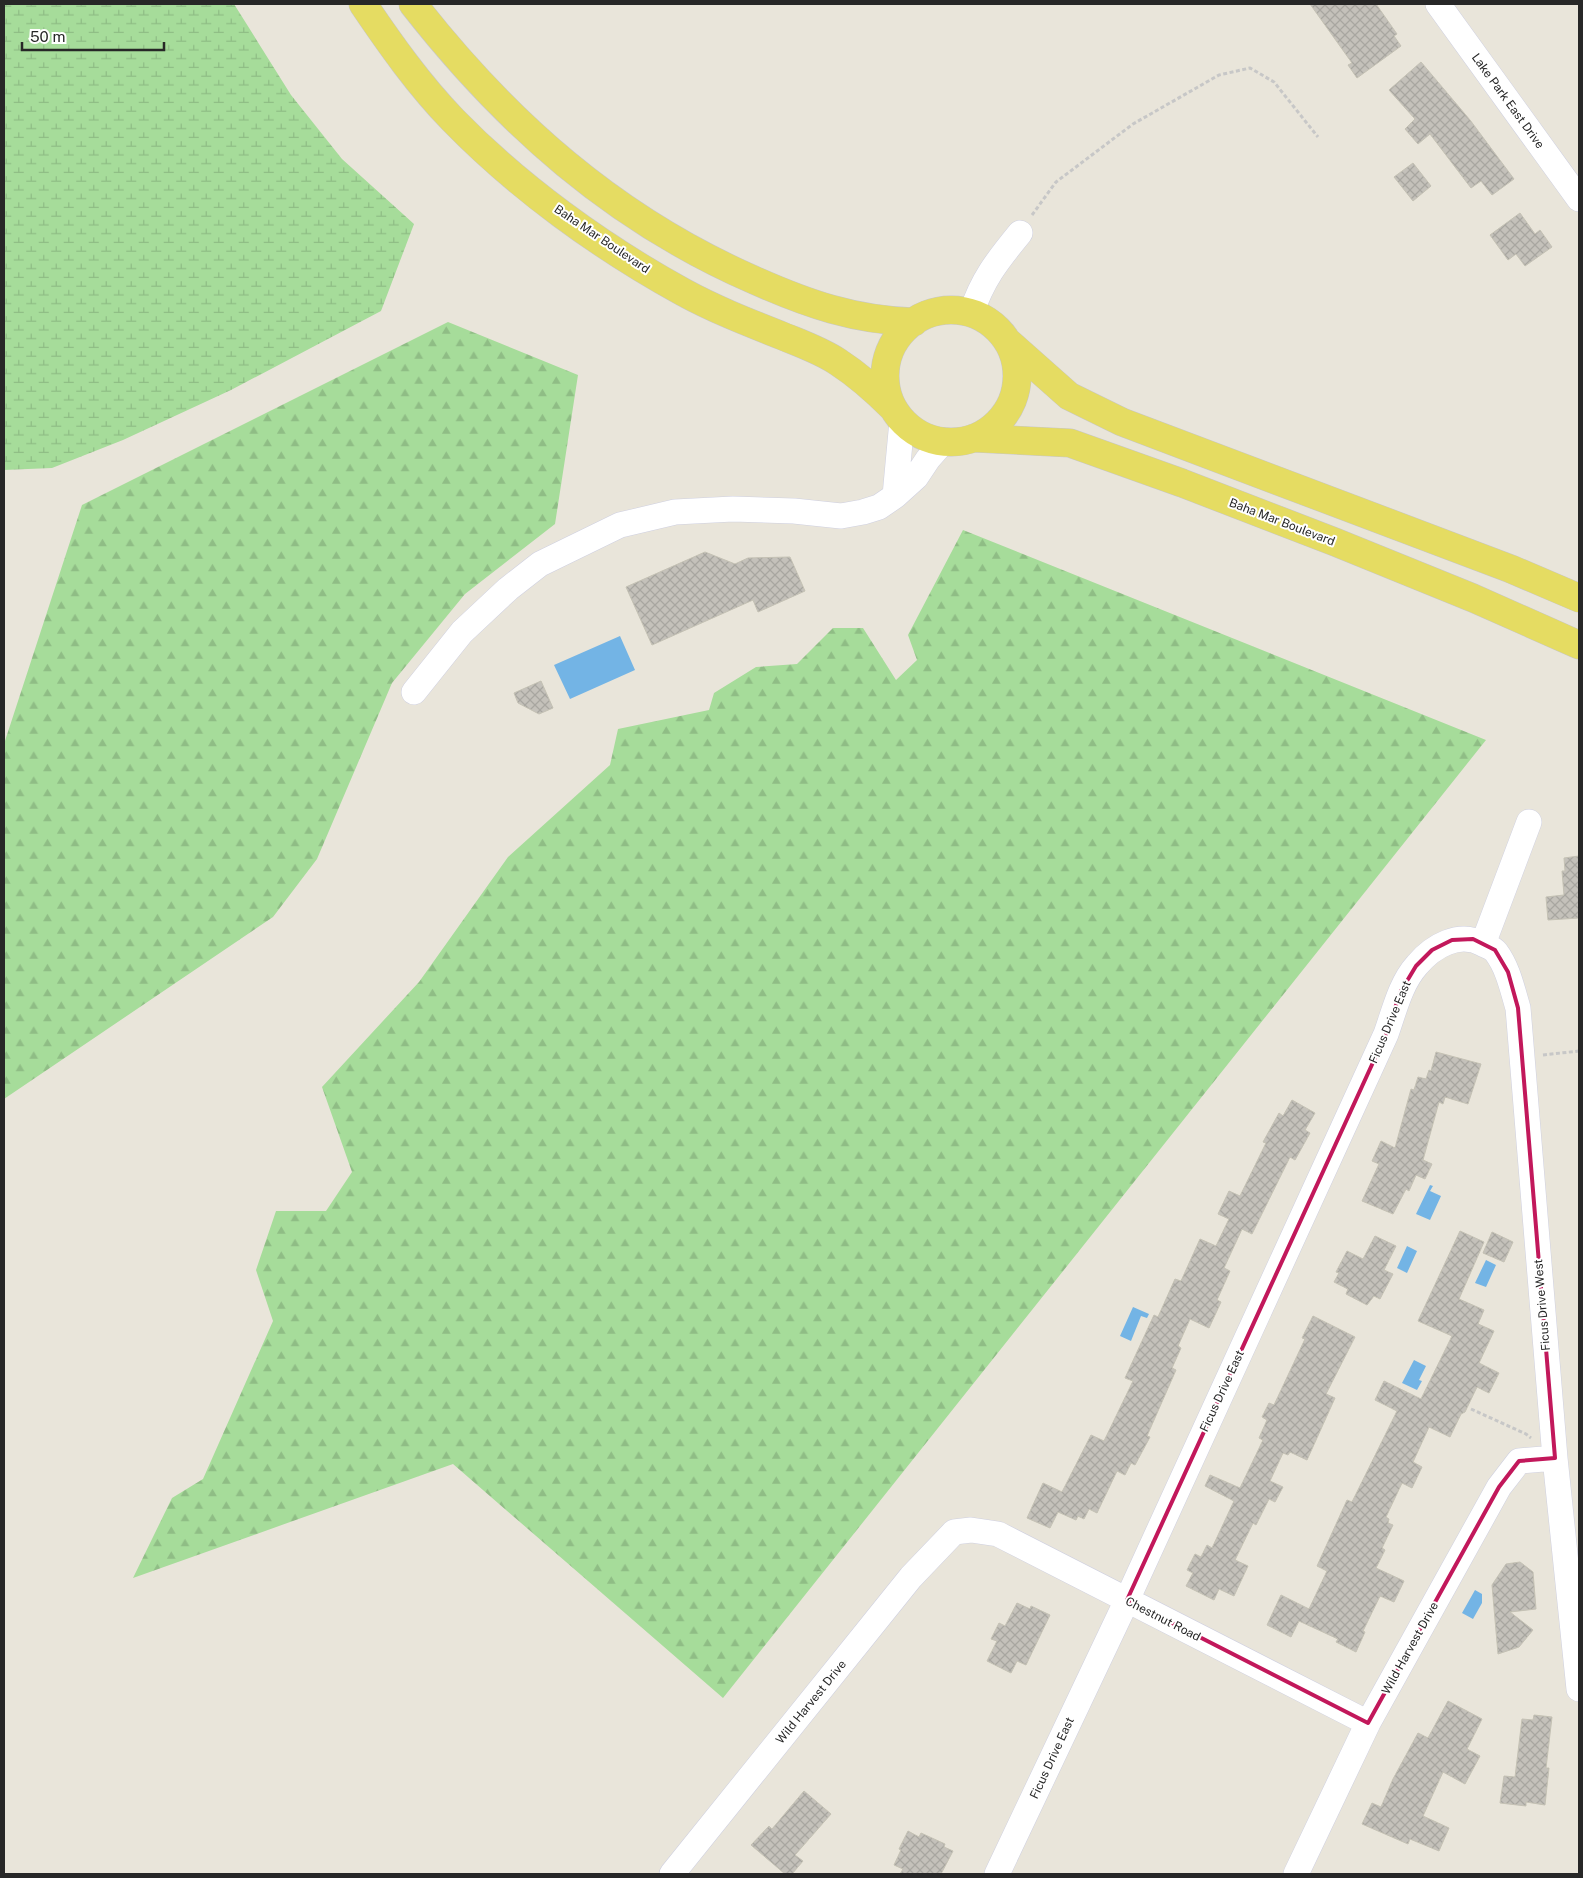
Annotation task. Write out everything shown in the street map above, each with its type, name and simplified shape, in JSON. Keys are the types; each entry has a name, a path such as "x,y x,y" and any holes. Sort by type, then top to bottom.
{"main road":[{"name":"Baha Mar Boulevard","path":"363,4 418,79 452,120 490,155 535,192 610,247 684,292 731,316 818,350 837,361 869,384 897,414"},
{"path":"413,4 464,66 539,141 580,176 657,229 730,270 813,304 847,315 914,322"},
{"path":"1007,341 1013,354 1016,368 1016,383 1013,397 1007,410 998,422 987,431 974,438 959,442 943,442 921,435 897,414 887,393 885,377 887,361 892,346 902,332 914,322 930,314 947,310 972,314 981,317 995,328 1069,396 1122,422 1577,595"},
{"name":"Baha Mar Boulevard","path":"974,438 1070,443 1182,483 1335,542 1473,598 1579,645"}],"street":[{"name":"Lake Park East Drive","path":"1448,7 1579,199"},
{"path":"972,314 977,295 994,264 1020,233"},
{"path":"895,496 897,414"},
{"path":"414,692 462,632 508,589 540,564 620,525 675,512 733,509 794,511 841,516 879,507 895,496 916,477 943,442"},
{"path":"1478,941 1529,822"},
{"name":"Ficus Drive East","path":"997,1874 1126,1600 1386,1034 1401,991 1416,966 1432,950 1452,940 1478,941"},
{"name":"Ficus Drive West","path":"1478,941 1494,950 1508,972 1518,1008 1555,1458 1579,1689"},
{"name":"Wild Harvest Drive","path":"1296,1874 1368,1723 1499,1487 1519,1461 1555,1458"},
{"name":"Chestnut Road","path":"954,1532 971,1530 998,1534 1368,1723"},
{"name":"Wild Harvest Drive","path":"672,1874 911,1577 954,1532"}],"path":[{"path":"1020,233 1056,182 1133,124 1219,75 1250,68 1274,82 1318,137"},
{"path":"1522,1057 1579,1052"},
{"path":"1471,1409 1526,1434 1555,1458"}],"highlighted area":[{"path":"1473,939 1495,950 1508,972 1518,1008 1555,1458 1519,1461 1499,1487 1368,1723 1127,1600 1386,1034 1401,991 1416,966 1432,950 1452,940"}],"green space":[{"path":"4,4 234,4 291,95 342,159 414,224 381,311 231,390 123,440 52,468 4,470"},
{"path":"448,322 578,375 555,524 465,594 392,683 317,859 273,917 4,1099 4,744 82,505"},
{"path":"963,530 1486,740 723,1698 453,1464 133,1578 172,1498 203,1479 273,1321 256,1270 276,1211 326,1211 352,1172 322,1087 419,982 508,857 610,765 618,729 709,710 714,693 756,667 797,664 833,628 863,628 896,680 917,660 908,635"}],"water":[{"path":"620,636 635,670 570,699 554,665"},
{"path":"1430,1185 1433,1186 1430,1191 1441,1196 1430,1220 1416,1214"},
{"path":"1407,1246 1417,1251 1407,1273 1397,1268"},
{"path":"1486,1260 1496,1265 1486,1287 1475,1283"},
{"path":"1133,1307 1149,1314 1147,1318 1141,1316 1131,1341 1120,1336"},
{"path":"1414,1360 1426,1366 1419,1380 1422,1381 1417,1390 1402,1383"},
{"path":"1475,1590 1482,1594 1482,1603 1473,1619 1462,1613"}],"building":[{"path":"1310,4 1376,4 1397,34 1394,36 1401,46 1357,78 1348,65 1352,63"},
{"path":"1421,62 1470,120 1514,179 1492,195 1481,181 1471,188 1430,134 1418,144 1405,129 1415,119 1389,90"},
{"path":"1413,163 1431,186 1413,201 1394,177"},
{"path":"1520,213 1535,234 1540,230 1552,247 1525,266 1516,254 1508,260 1490,235"},
{"path":"705,552 735,564 748,558 790,557 805,591 758,612 753,600 652,645 626,587"},
{"path":"541,681 553,708 539,714 518,703 514,693"},
{"path":"1579,856 1579,918 1548,920 1546,897 1564,895 1562,871 1565,871 1564,858"},
{"path":"1436,1052 1481,1064 1468,1104 1445,1097 1443,1104 1439,1102 1423,1160 1432,1164 1425,1179 1416,1175 1409,1191 1406,1189 1393,1214 1362,1201 1379,1164 1372,1161 1381,1141 1395,1148 1411,1089 1414,1090 1418,1077 1426,1079 1429,1070 1431,1071"},
{"path":"1292,1100 1315,1113 1305,1130 1310,1133 1295,1160 1290,1157 1252,1234 1242,1229 1224,1268 1230,1271 1217,1300 1221,1302 1209,1328 1190,1319 1178,1346 1181,1348 1172,1368 1176,1370 1147,1436 1150,1437 1135,1465 1131,1463 1125,1475 1117,1471 1097,1513 1089,1509 1084,1519 1078,1516 1076,1520 1058,1512 1050,1528 1027,1518 1043,1483 1062,1492 1091,1435 1104,1441 1133,1381 1125,1378 1154,1315 1158,1317 1175,1279 1181,1281 1200,1239 1216,1246 1229,1219 1218,1214 1229,1191 1240,1196 1266,1143 1263,1142 1279,1113 1283,1116"},
{"path":"1460,1231 1484,1242 1459,1299 1484,1310 1478,1324 1494,1331 1479,1363 1499,1373 1489,1393 1477,1387 1450,1437 1429,1427 1413,1462 1422,1467 1412,1488 1402,1483 1386,1517 1389,1519 1388,1523 1393,1525 1382,1548 1385,1550 1376,1568 1404,1581 1394,1602 1380,1596 1363,1631 1365,1632 1356,1652 1336,1642 1338,1639 1299,1621 1291,1637 1267,1625 1281,1595 1309,1609 1327,1571 1317,1566 1347,1500 1352,1502 1397,1411 1375,1400 1384,1381 1421,1399 1452,1336 1418,1321"},
{"path":"1492,1232 1513,1242 1504,1262 1483,1253"},
{"path":"1375,1236 1396,1246 1384,1270 1393,1274 1380,1299 1374,1296 1367,1305 1346,1294 1348,1289 1334,1282 1339,1273 1336,1272 1347,1251 1363,1259"},
{"path":"1313,1316 1355,1337 1326,1394 1335,1398 1307,1460 1290,1452 1288,1455 1283,1453 1270,1481 1283,1487 1275,1502 1269,1499 1256,1525 1253,1523 1235,1560 1248,1566 1234,1596 1219,1589 1214,1600 1186,1586 1193,1573 1187,1570 1195,1554 1201,1557 1207,1545 1212,1548 1234,1501 1205,1486 1210,1475 1240,1488 1263,1440 1259,1438 1267,1420 1262,1417 1269,1403 1274,1405 1305,1339 1302,1338"},
{"path":"1520,1562 1533,1572 1536,1609 1510,1612 1533,1630 1519,1647 1498,1654 1492,1585 1506,1564"},
{"path":"1017,1603 1030,1609 1031,1606 1050,1615 1026,1665 1017,1661 1011,1673 987,1661 997,1641 991,1639 999,1623 1005,1626"},
{"path":"1448,1701 1482,1719 1467,1749 1480,1756 1465,1784 1443,1772 1423,1816 1449,1828 1439,1851 1410,1839 1408,1844 1362,1824 1372,1803 1381,1807 1393,1779 1418,1733 1428,1738"},
{"path":"1534,1715 1552,1717 1546,1768 1549,1768 1545,1805 1526,1802 1526,1806 1500,1803 1504,1776 1515,1777 1522,1719 1533,1720"},
{"path":"804,1791 831,1814 795,1855 803,1861 792,1874 785,1874 751,1845 769,1826 772,1829"},
{"path":"908,1831 919,1837 921,1833 945,1844 944,1847 953,1851 941,1874 900,1874 903,1869 894,1865"}]}
